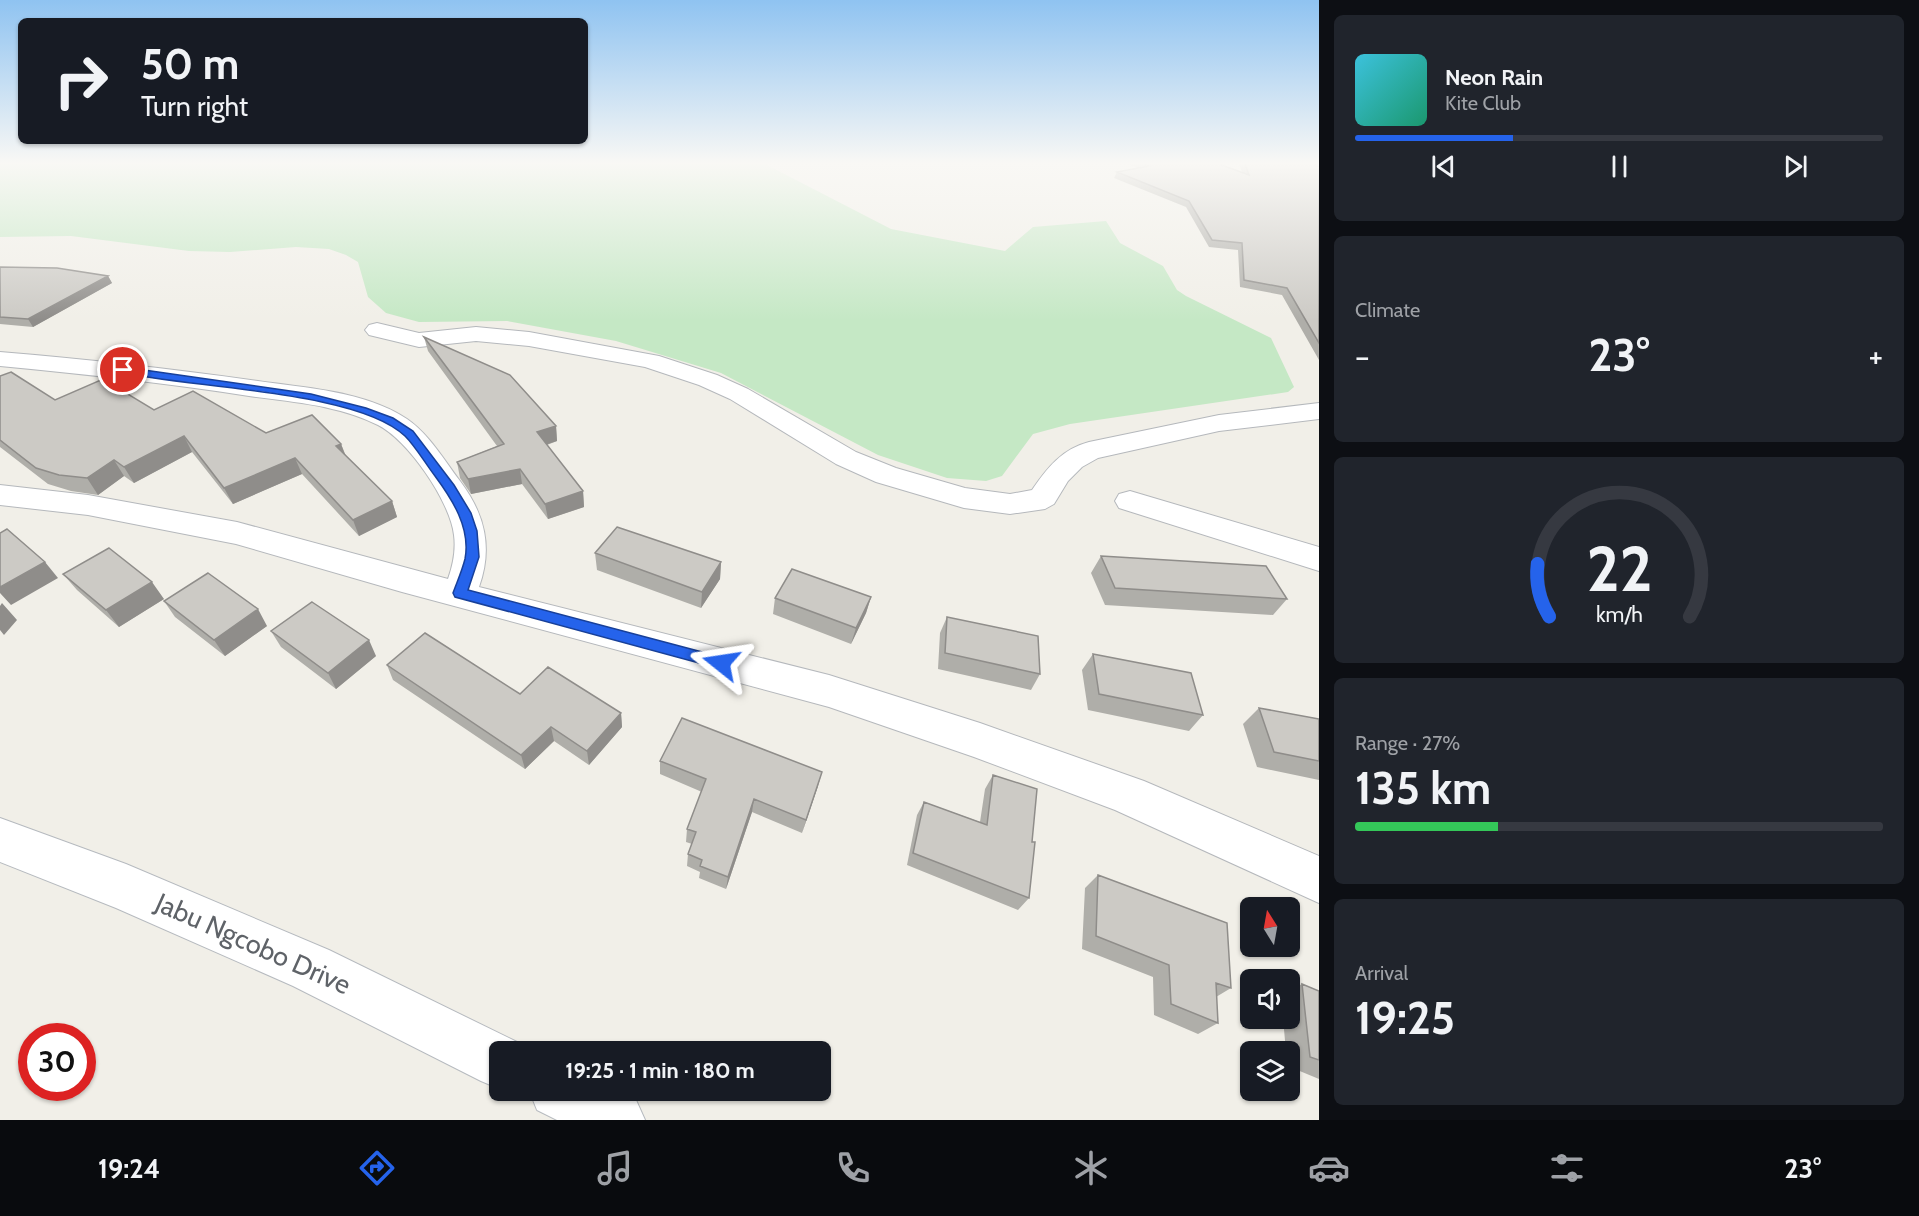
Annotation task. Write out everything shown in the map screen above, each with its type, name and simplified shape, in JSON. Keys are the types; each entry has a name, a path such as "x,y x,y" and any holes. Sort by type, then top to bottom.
{"street":[{"path":"378,330 418,340 476,334 530,339 650,361 708,380 739,394 846,458 886,475 964,498 1010,504 1034,502 1043,497 1057,475 1072,461 1089,451 1219,423 1319,411"},
{"path":"0,358 123,370 311,397 363,410 390,420 409,434 450,488 465,513 471,531 472,557 460,593"},
{"path":"0,495 88,505 237,532 402,580 460,593 829,691 980,741 1129,795 1319,880"},
{"path":"1130,501 1319,559"},
{"name":"Jabu Ngcobo Drive","path":"0,840 126,888 311,968 489,1057"},
{"path":"579,1101 616,1120"}],"green space":[{"path":"0,216 866,216 891,229 1005,251 1033,227 1106,221 1120,243 1163,266 1177,290 1271,338 1294,387 1288,392 1070,424 1033,434 1002,476 986,481 947,478 878,455 721,373 616,341 507,321 419,322 386,313 368,297 358,262 329,249 296,247 230,252 189,251 71,236 0,237"}],"building":[{"path":"1198,216 1319,216 1319,343 1287,288 1244,280 1242,243 1212,240"},
{"path":"0,267 57,268 108,276 28,319 0,317"},
{"path":"424,337 510,375 556,426 537,432 583,491 545,504 520,469 468,479 457,462 504,444"},
{"path":"11,372 55,400 103,379 154,410 193,391 266,433 312,415 341,444 336,446 392,501 353,520 295,458 224,488 184,436 124,467 114,460 87,478 59,475 36,468 0,440 0,376"},
{"path":"617,527 721,562 702,592 595,553"},
{"path":"7,529 45,562 0,587 0,533"},
{"path":"109,548 152,582 106,610 63,574"},
{"path":"1101,556 1266,566 1287,599 1115,588"},
{"path":"792,569 871,597 856,628 775,598"},
{"path":"208,573 258,609 214,640 164,601"},
{"path":"312,602 369,640 328,673 271,631"},
{"path":"947,617 1038,636 1040,674 945,653"},
{"path":"425,633 520,694 548,667 621,713 587,751 551,727 521,755 387,665"},
{"path":"1093,654 1191,673 1203,715 1099,694"},
{"path":"1259,708 1319,719 1319,761 1274,752"},
{"path":"682,718 822,772 806,820 754,799 728,877 700,866 702,860 688,854 696,832 687,829 706,779 660,761"},
{"path":"993,775 1037,789 1032,842 1035,842 1029,898 913,853 924,802 987,825"},
{"path":"1098,875 1227,923 1231,988 1216,983 1218,1023 1171,1004 1169,965 1096,936"},
{"path":"1302,984 1319,991 1319,1060 1310,1057"}],"route":[{"path":"123,370 311,397 363,410 390,420 409,434 450,488 465,513 471,531 472,557 460,593 721,663"}]}
